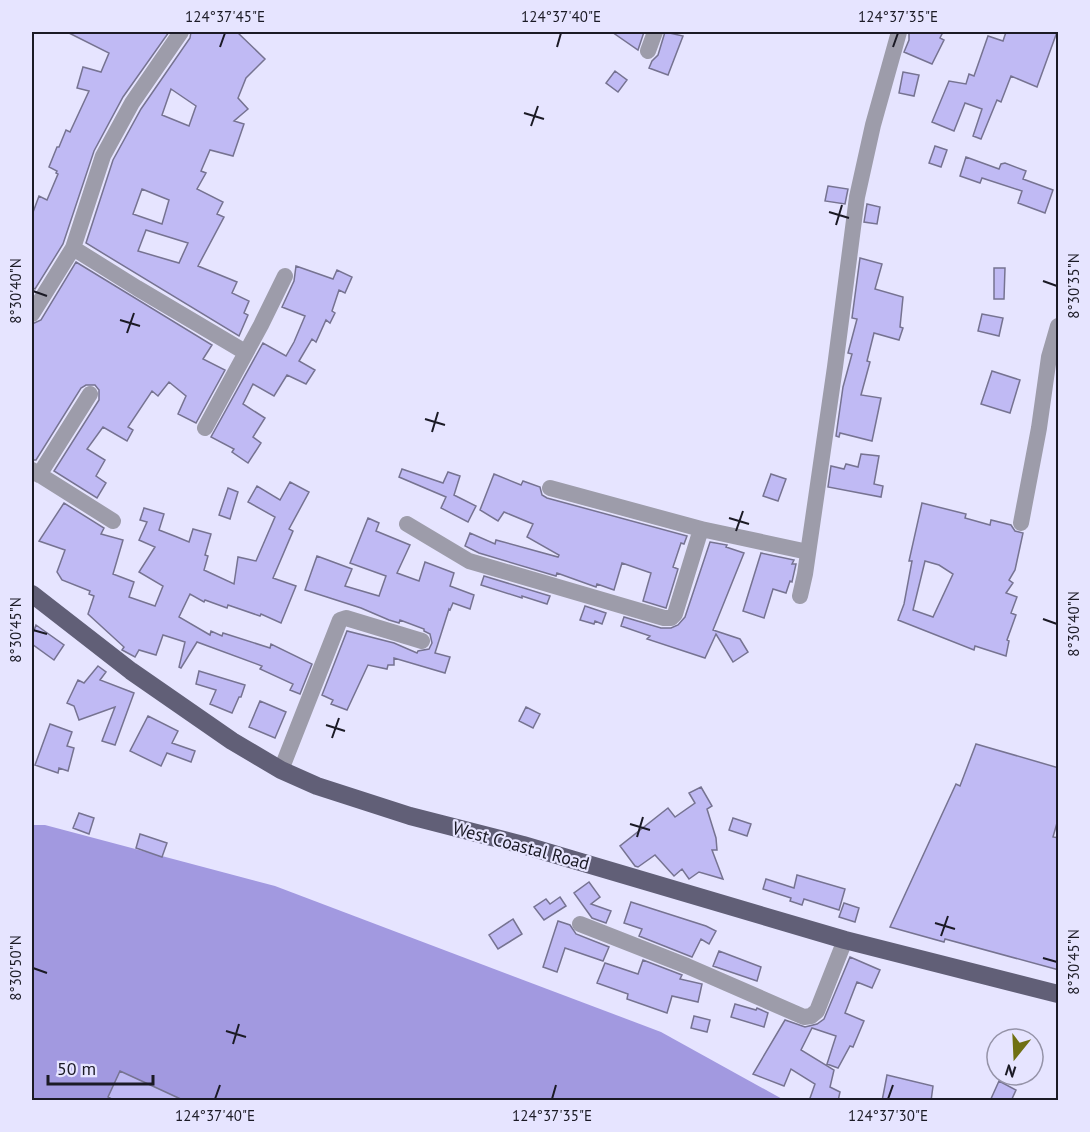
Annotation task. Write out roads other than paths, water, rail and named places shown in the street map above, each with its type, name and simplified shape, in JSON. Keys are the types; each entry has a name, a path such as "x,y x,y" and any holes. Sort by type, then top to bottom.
{"main road":[{"name":"West Coastal Road","path":"32,594 131,671 232,741 281,770 347,797 523,845 845,940 1058,994"}],"street":[{"path":"32,314 73,248 103,156 132,103 181,32"},
{"path":"648,51 656,32"},
{"path":"800,596 835,367 857,197 873,124 898,32"},
{"path":"73,248 245,352"},
{"path":"205,428 285,276"},
{"path":"1021,523 1039,428 1049,357 1059,326"},
{"path":"90,394 35,473 113,521"},
{"path":"550,488 701,529 808,552"},
{"path":"407,524 469,561 664,618 671,618 675,614 701,529"},
{"path":"281,770 340,620 346,618 422,641"},
{"path":"580,924 687,966 804,1017 811,1016 818,1011 845,940"}]}
